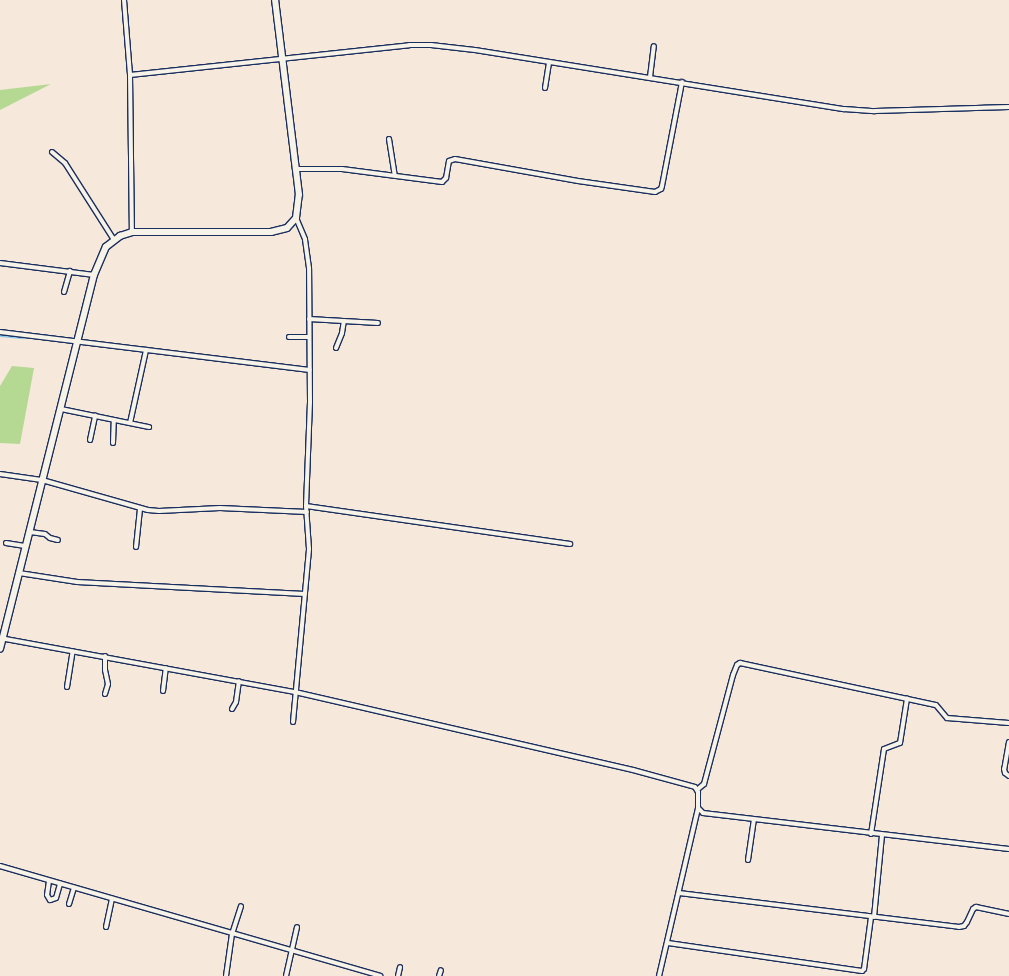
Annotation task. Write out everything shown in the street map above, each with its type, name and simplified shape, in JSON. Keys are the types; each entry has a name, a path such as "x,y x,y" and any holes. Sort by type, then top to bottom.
{"main road":[{"path":"0,649 1,638 30,532 94,275 106,247 114,240 132,232 271,232 287,228 296,218 299,195 275,0"}],"street":[{"path":"124,0 130,75 132,232"},
{"path":"130,75 282,58 425,45 475,50 844,109 875,110 1009,107"},
{"path":"650,77 654,46"},
{"path":"545,88 549,62"},
{"path":"296,169 342,170 442,182 446,178 450,160 455,159 578,181 655,192 662,186 682,82"},
{"path":"389,138 394,176"},
{"path":"52,152 65,163 114,240"},
{"path":"293,722 309,549 306,506 310,402 307,250 305,239 296,218"},
{"path":"0,263 94,275"},
{"path":"64,292 70,271"},
{"path":"309,319 378,323"},
{"path":"336,348 342,333 344,321"},
{"path":"0,332 310,370"},
{"path":"290,337 309,337"},
{"path":"130,423 146,350"},
{"path":"61,409 149,427"},
{"path":"90,440 95,416"},
{"path":"112,443 114,420"},
{"path":"0,474 42,480 140,508 159,511 220,508 307,512"},
{"path":"306,506 570,544"},
{"path":"136,547 140,508"},
{"path":"30,532 45,534 50,538 58,540"},
{"path":"6,543 26,546"},
{"path":"19,573 77,582 305,594"},
{"path":"1,638 296,692 633,770 692,785 698,789"},
{"path":"67,687 73,651"},
{"path":"105,656 105,670 108,684 105,694"},
{"path":"698,789 704,784 733,675 738,664 936,705 947,718 1009,723"},
{"path":"163,691 166,668"},
{"path":"232,709 236,702 239,681"},
{"path":"871,834 884,749 900,743 907,699"},
{"path":"1009,742 1004,769 1005,773 1009,776"},
{"path":"659,976 668,943 698,808 698,789"},
{"path":"698,808 703,813 1009,850"},
{"path":"748,860 754,819"},
{"path":"668,943 862,971 864,969 872,917 882,835"},
{"path":"0,866 380,976"},
{"path":"49,881 47,895 50,900 56,898 60,884"},
{"path":"69,904 74,888"},
{"path":"679,893 959,927 964,926 973,909 976,907 1009,914"},
{"path":"106,927 112,899"},
{"path":"226,976 232,934 241,906"},
{"path":"286,976 290,950 297,927"},
{"path":"398,976 400,968"},
{"path":"439,976 441,970"}],"green space":[{"path":"51,84 0,110 0,90"},
{"path":"12,366 34,368 20,444 0,443 0,386"}],"waterway":[{"path":"0,336 24,338"}]}
